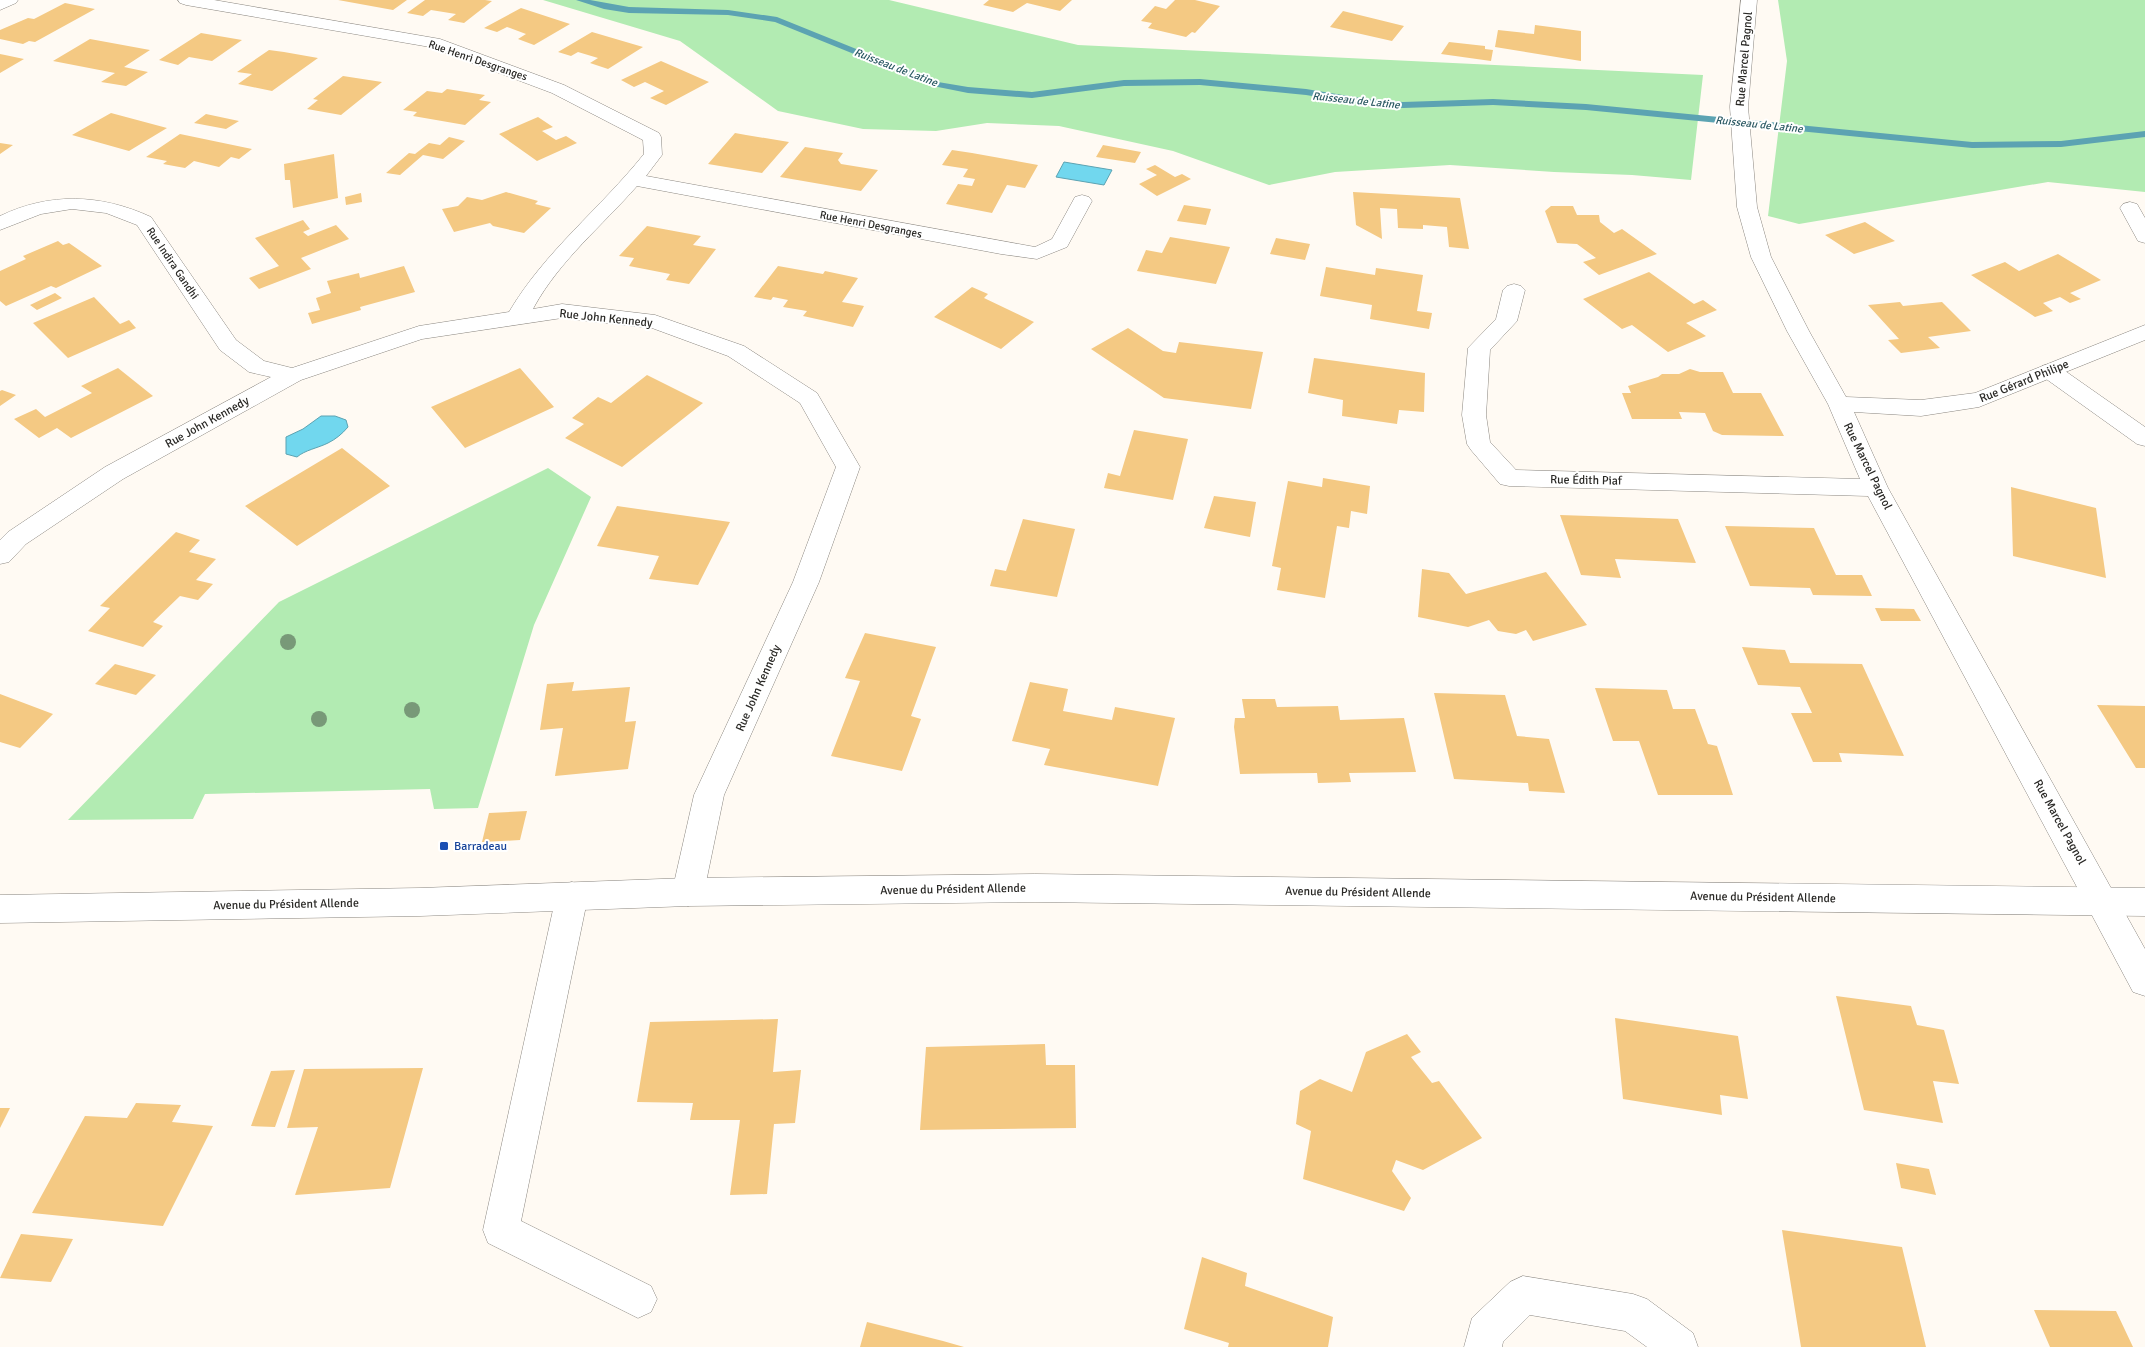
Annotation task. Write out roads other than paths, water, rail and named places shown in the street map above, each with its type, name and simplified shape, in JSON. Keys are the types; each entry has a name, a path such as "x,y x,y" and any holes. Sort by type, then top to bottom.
{"street":[{"path":"0,5 10,0"},
{"name":"Rue Henri Desgranges","path":"186,0 434,43 558,89 652,137 653,155 634,180 584,230 542,277 516,318"},
{"name":"Rue Marcel Pagnol","path":"1749,0 1740,123 1747,206 1761,257 1798,331 1839,404 1876,488 2145,981"},
{"name":"Rue Henri Desgranges","path":"634,180 1037,253 1060,243 1082,201"},
{"name":"Rue Indira Gandhi","path":"0,224 46,205 81,202 125,210 144,221 228,344 257,367 293,375"},
{"path":"2130,208 2145,237"},
{"name":"Rue Édith Piaf","path":"1514,290 1506,321 1478,348 1474,415 1479,444 1509,478 1876,488"},
{"name":"Rue John Kennedy","path":"0,555 17,538 114,473 293,375 419,333 562,311 655,322 736,351 809,398 848,467 806,582 709,795 688,892"},
{"name":"Rue Gérard Philipe","path":"1839,404 1921,408 1979,400 2145,332"},
{"path":"2050,371 2145,438"},
{"name":"Avenue du Président Allende","path":"0,909 410,902 688,892 1035,888 2145,902"},
{"path":"572,896 501,1230 638,1299"},
{"path":"1483,1347 1486,1332 1523,1294 1633,1313 1679,1347"}],"water":[{"path":"1064,162 1112,170 1104,185 1056,177"},
{"path":"321,416 335,416 346,420 348,427 331,441 297,457 286,454 286,437 303,429"}],"waterway":[{"name":"Ruisseau de Latine","path":"580,0 629,10 728,13 753,15 777,20 936,84 968,90 1032,95 1124,83 1200,82 1306,92 1367,102 1403,105 1493,102 1586,107 1972,145 2061,144 2145,134"}],"place":[{"name":"Barradeau","path":"444,846"}]}
